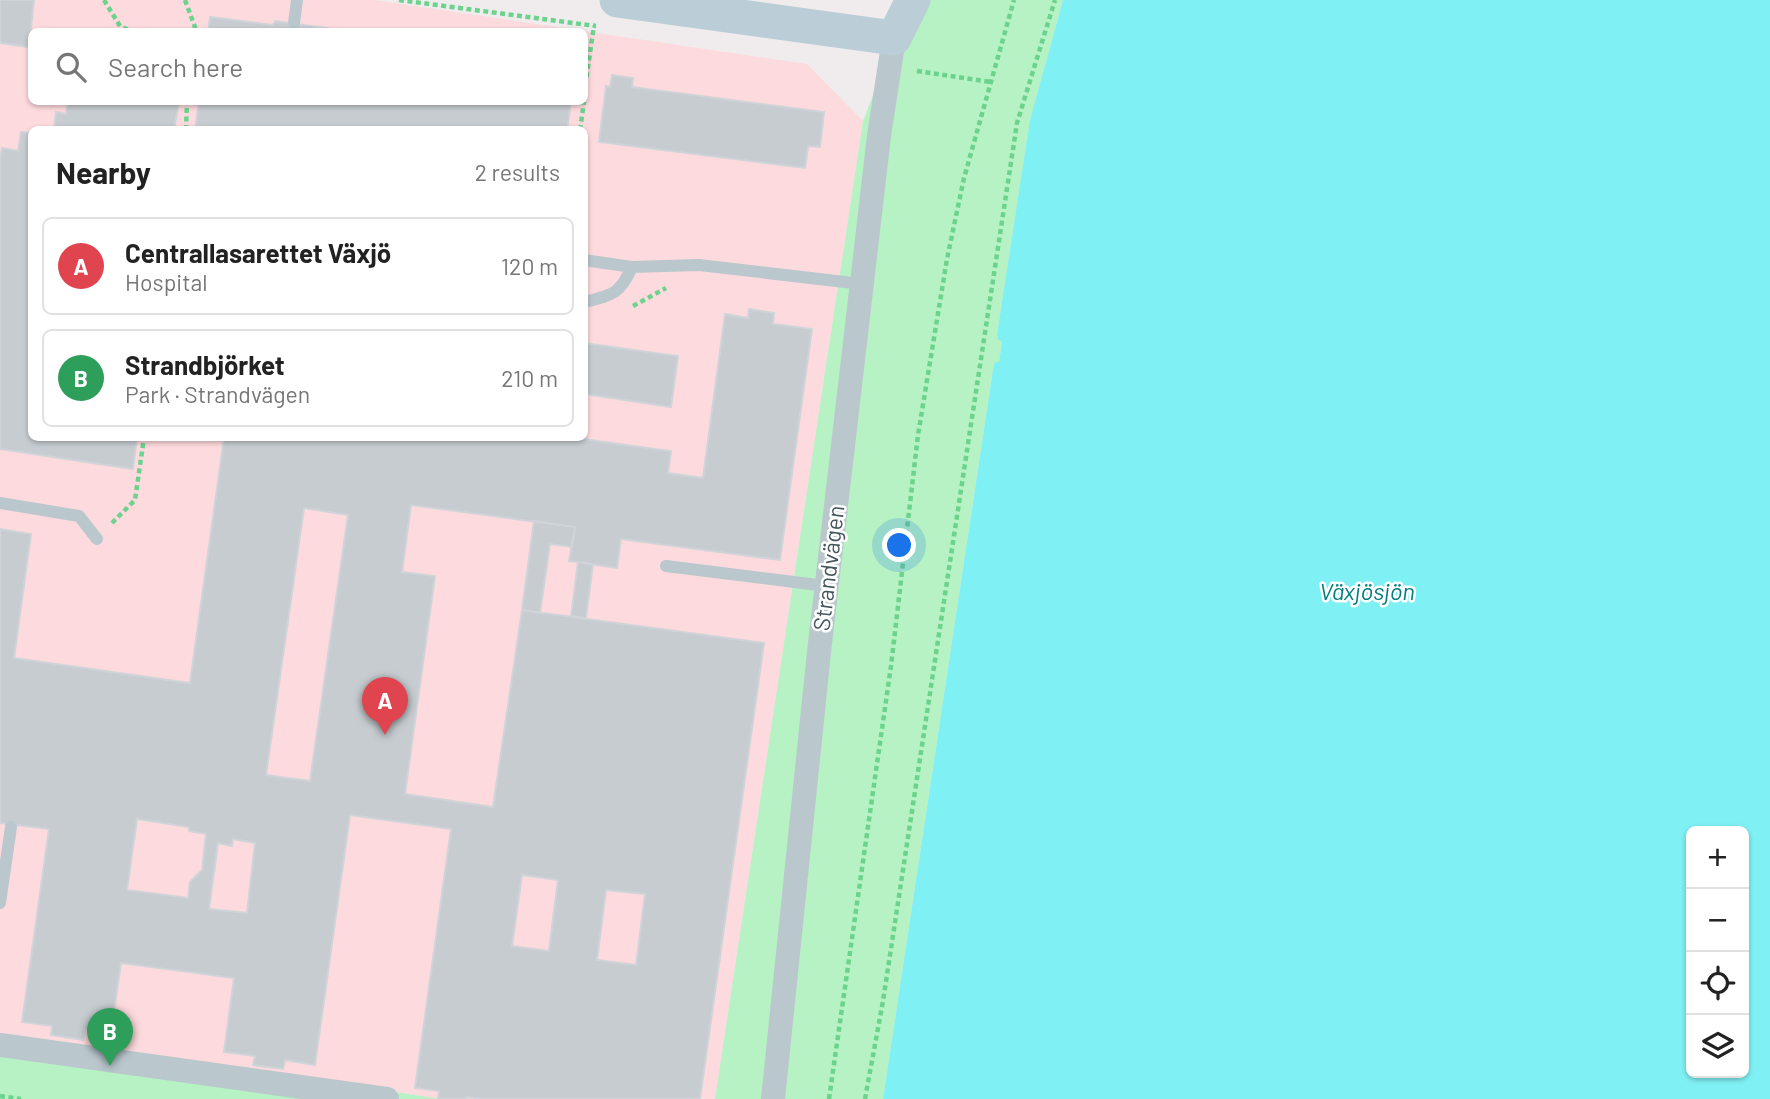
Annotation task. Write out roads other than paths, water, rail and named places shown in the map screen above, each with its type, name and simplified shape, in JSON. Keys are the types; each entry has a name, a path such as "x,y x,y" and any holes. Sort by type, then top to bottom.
{"street":[{"path":"617,0 892,53 913,0"},
{"name":"Strandvägen","path":"773,1099 826,586 879,136 892,53"},
{"path":"0,1045 387,1099"}],"lane":[{"path":"294,23 296,0"},
{"path":"588,261 632,267 699,265 862,284"},
{"path":"588,301 603,297 623,286 632,267"},
{"path":"0,503 79,516 97,539"},
{"path":"666,566 826,586"},
{"path":"0,903 11,827"}],"water":[{"name":"Växjösjön","path":"1063,0 1770,0 1770,1099 883,1099 994,363 999,362 1002,341 998,340 1030,120"}],"place":[{"name":"Centrallasarettet Växjö","path":"385,735"},
{"name":"Strandbjörket","path":"110,1066"}]}
